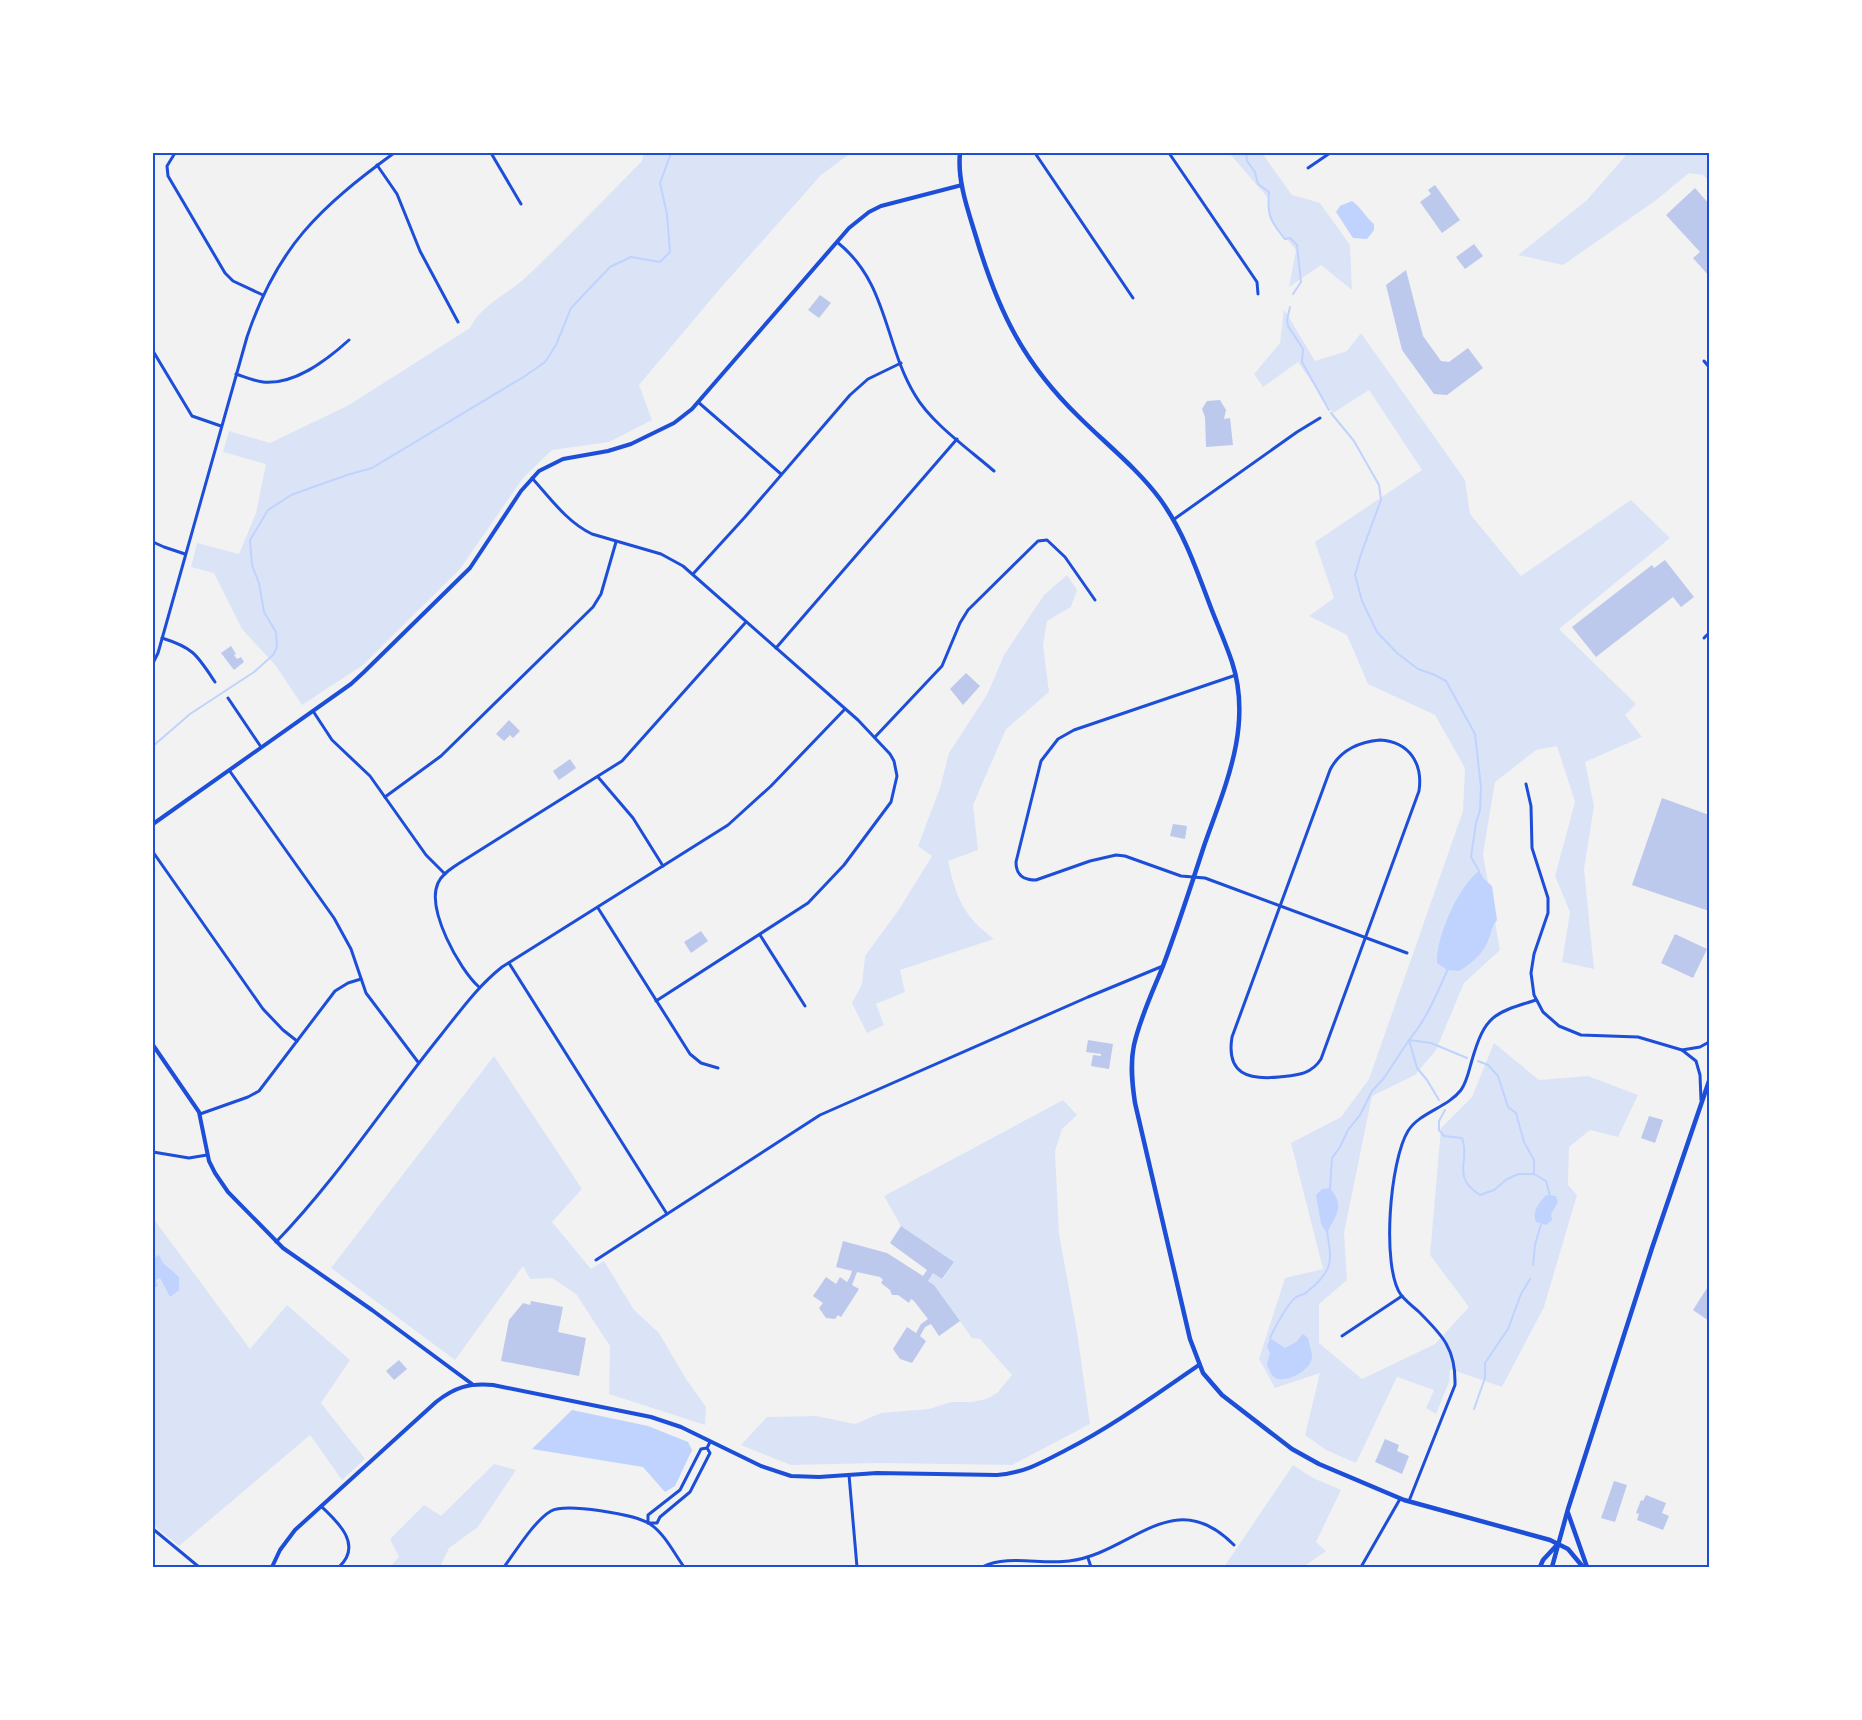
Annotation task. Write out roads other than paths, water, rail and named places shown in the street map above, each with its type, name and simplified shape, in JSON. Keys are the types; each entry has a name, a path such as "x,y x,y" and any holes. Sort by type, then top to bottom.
{"main road":[{"path":"960,153 963,184 986,269 1002,313 1017,341 1046,382 1161,501 1188,547 1236,675 1240,699 1239,732 1227,783 1134,1044 1132,1084 1190,1339 1198,1365 1209,1382 1222,1395 1292,1449 1319,1464 1400,1499 1558,1544 1570,1551 1585,1567"},
{"path":"1552,1567 1567,1512 1652,1248 1709,1081"},
{"path":"1567,1512 1585,1567"},
{"path":"1540,1567 1543,1560 1558,1544"}],"street":[{"path":"176,153 167,166 168,176 225,273 233,281 263,295"},
{"path":"153,663 247,337 263,295 284,257 310,223 342,192 394,153"},
{"path":"491,153 520,204"},
{"path":"1035,153 1133,298"},
{"path":"1169,153 1257,282 1258,294"},
{"path":"1308,168 1330,153"},
{"path":"377,165 397,194 420,251 458,322"},
{"path":"153,824 351,684 470,568 539,471 563,459 609,451 631,444 674,423 698,402 849,228 869,212 881,206 963,184"},
{"path":"837,242 855,257 870,279 911,389 922,406 994,471"},
{"path":"236,374 261,382 281,381 291,378 334,353 350,340"},
{"path":"153,351 192,416 221,426"},
{"path":"1704,361 1709,367"},
{"path":"693,574 859,386 878,373 901,363"},
{"path":"698,402 781,474"},
{"path":"1173,520 1320,418"},
{"path":"776,648 957,439"},
{"path":"532,478 574,523 592,534 661,554 693,574 875,737 890,754 896,767 897,782 891,802 844,865 808,903 656,1001"},
{"path":"875,737 942,666 960,622 968,610 1038,541 1047,540 1065,557 1095,600"},
{"path":"153,542 185,554"},
{"path":"385,797 441,756 593,607 601,594 616,542"},
{"path":"479,987 469,978 456,959 436,906 435,891 445,874 628,756 746,622"},
{"path":"1704,638 1709,633"},
{"path":"162,638 179,643 192,651 216,682"},
{"path":"1236,675 1074,730 1058,739 1041,761 1016,862 1017,873 1024,879 1036,880 1090,861 1116,855 1125,856 1181,876 1205,878 1407,953"},
{"path":"228,699 261,747"},
{"path":"276,1242 313,1201 418,1062 479,987 509,963 728,825 748,808 845,709"},
{"path":"312,711 332,740 360,765 426,855 445,874"},
{"path":"1380,740 1395,742 1408,750 1420,772 1419,791 1366,938 1318,1065 1301,1074 1259,1079 1251,1077 1237,1067 1231,1053 1231,1045 1333,763 1344,752 1362,743 1380,740"},
{"path":"229,770 334,918 351,949 370,1001 418,1062"},
{"path":"598,777 633,818 663,866"},
{"path":"1526,784 1531,806 1532,848 1548,898 1548,913 1534,954 1531,974 1536,1000 1543,1012 1559,1026 1581,1035 1638,1037 1682,1050 1696,1061 1700,1075 1701,1103"},
{"path":"153,852 263,1009 297,1041"},
{"path":"598,908 690,1054 701,1063 718,1068"},
{"path":"760,935 806,1006"},
{"path":"509,963 667,1214"},
{"path":"596,1260 820,1115 1163,966"},
{"path":"200,1114 254,1095 335,991 361,978"},
{"path":"1409,1502 1455,1385 1456,1367 1444,1337 1402,1296 1394,1282 1390,1255 1391,1193 1401,1144 1418,1120 1456,1096 1464,1086 1477,1040 1492,1018 1502,1011 1536,1000"},
{"path":"1682,1050 1700,1047 1709,1042"},
{"path":"153,1045 200,1114 207,1155 214,1173 228,1192 276,1242 472,1384"},
{"path":"153,1152 189,1158 207,1155"},
{"path":"1342,1336 1402,1296"},
{"path":"272,1567 280,1550 295,1530 436,1402 460,1386 493,1385 651,1417 681,1427 761,1467 791,1476 819,1477 877,1473 997,1475 1025,1470 1114,1424 1198,1365"},
{"path":"707,1448 710,1442"},
{"path":"648,1523 648,1515 680,1490 701,1449 707,1448"},
{"path":"648,1523 657,1523 660,1516 690,1492 710,1453 707,1448"},
{"path":"849,1475 857,1567 851,1567"},
{"path":"1361,1567 1400,1499"},
{"path":"321,1506 340,1527 350,1544 349,1555 339,1567"},
{"path":"504,1567 540,1520 555,1509 567,1507 631,1517 648,1523 656,1528 684,1567"},
{"path":"982,1567 1006,1561 1056,1562 1088,1558 1155,1524 1172,1520 1191,1521 1207,1526 1222,1534 1234,1545"},
{"path":"153,1529 199,1567"},
{"path":"1088,1558 1091,1567"}],"water":[{"path":"1352,201 1374,224 1374,230 1367,239 1353,238 1336,212 1340,206"},
{"path":"1479,871 1492,886 1497,920 1485,947 1477,957 1459,971 1447,970 1437,963 1444,927 1463,888"},
{"path":"1330,1188 1337,1200 1338,1210 1327,1233 1321,1224 1316,1195 1322,1189"},
{"path":"1546,1195 1556,1196 1558,1202 1551,1214 1552,1220 1546,1225 1536,1222 1535,1214"},
{"path":"159,1255 163,1263 179,1277 179,1290 170,1297 160,1278 156,1280 158,1286 153,1288 153,1258"},
{"path":"1303,1334 1308,1338 1312,1355 1311,1362 1294,1376 1276,1378 1267,1364 1270,1353 1267,1347 1270,1338 1285,1348 1296,1342"},
{"path":"572,1410 648,1426 688,1442 692,1450 675,1486 665,1492 643,1467 532,1449"}],"waterway":[{"path":"153,746 190,714 254,672 273,655 277,647 276,632 264,612 259,583 252,565 250,540 268,510 291,495 372,468 525,376 545,362 556,345 571,308 610,267 631,257 660,262 670,252 667,214 660,183 671,153"},
{"path":"1246,153 1247,161 1255,172 1258,184 1269,192 1269,212 1273,222 1285,239 1290,238 1297,245 1301,282 1293,294"},
{"path":"1290,307 1288,326 1303,349 1302,362 1329,410"},
{"path":"1331,413 1354,441 1379,485 1381,500 1355,575 1362,601 1377,632 1397,653 1418,669 1446,681 1475,734 1481,787 1480,810 1471,857 1479,871"},
{"path":"1439,1100 1417,1068 1409,1040 1426,1015 1448,969"},
{"path":"1330,1189 1332,1158 1348,1130 1360,1115 1372,1091 1384,1078 1409,1040 1431,1043 1467,1058"},
{"path":"1478,1061 1488,1065 1498,1076 1508,1107 1516,1113 1524,1142 1534,1160 1534,1174"},
{"path":"1445,1110 1439,1121 1439,1130 1444,1136 1462,1138 1463,1175 1471,1188 1480,1195 1494,1190 1507,1179 1519,1174 1534,1174 1546,1181 1550,1196"},
{"path":"1533,1265 1535,1245 1541,1224"},
{"path":"1270,1338 1292,1301 1307,1292 1327,1271 1330,1258 1327,1231"},
{"path":"1474,1409 1485,1378 1485,1363 1508,1329 1521,1294 1530,1279"}]}
